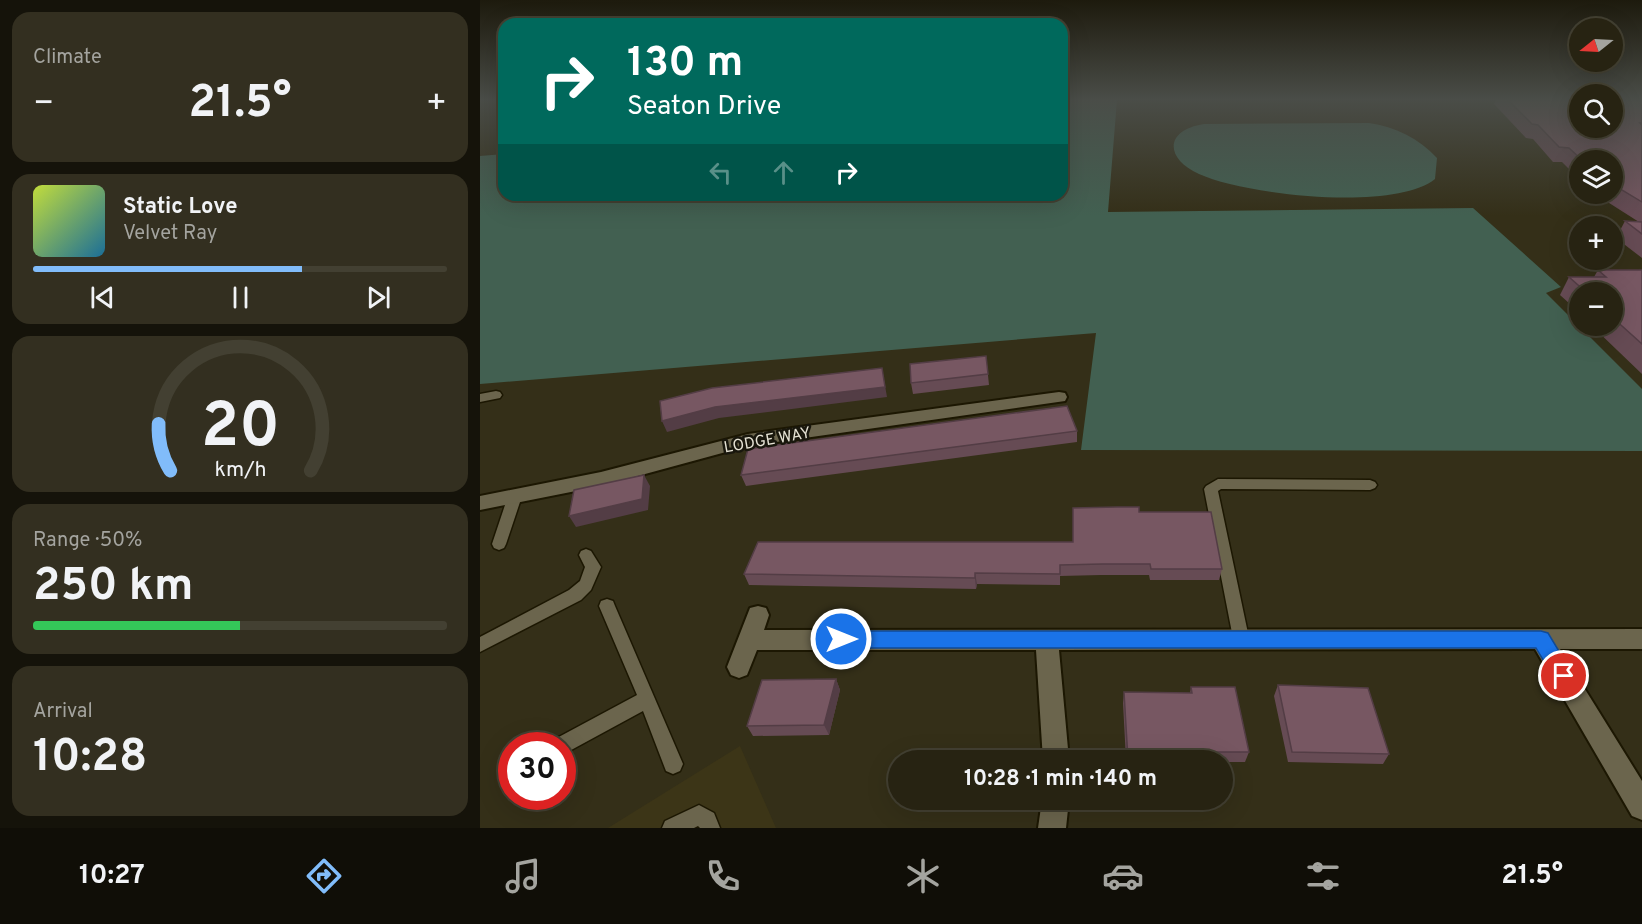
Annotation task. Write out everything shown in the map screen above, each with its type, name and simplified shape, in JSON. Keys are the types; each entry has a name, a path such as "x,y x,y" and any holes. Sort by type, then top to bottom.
{"street":[{"name":"LODGE WAY","path":"480,503 601,479 748,440 1059,397"},
{"path":"739,668 758,615"},
{"path":"1047,638 1055,750"},
{"path":"1541,639 1642,806"},
{"path":"749,640 1642,639"},
{"path":"1052,828 1055,810"}],"lane":[{"path":"480,398 495,395"},
{"path":"1241,638 1211,500 1211,489 1218,484 1370,485"},
{"path":"499,544 515,496"},
{"path":"480,645 575,596 586,585 593,567 586,555"},
{"path":"607,606 673,764"},
{"path":"576,738 647,699"},
{"path":"672,828 699,815 706,820 710,828"}],"shaded area":[{"path":"740,746 776,828 608,828"}],"green space":[{"path":"1068,139 1114,139 1108,212 1473,208 1561,287 1546,293 1569,316 1569,336 1589,336 1642,389 1642,451 1081,450 1096,333 480,384 480,156 498,154 498,201 1068,201"},
{"path":"1176,139 1413,139 1437,158 1435,179 1415,189 1387,195 1319,197 1283,194 1221,182 1188,168 1175,153"}],"building":[{"path":"1551,139 1642,139 1642,202 1623,191 1623,150 1571,150 1559,147"},
{"path":"1625,221 1642,222 1642,234"},
{"path":"1598,270 1642,270 1642,344 1623,327 1623,282 1575,282 1569,277 1606,277"},
{"path":"986,356 988,374 911,383 910,364"},
{"path":"882,368 885,387 715,407 662,421 660,401 712,388"},
{"path":"1067,406 1077,431 741,475 748,449"},
{"path":"644,475 642,499 569,516 574,490"},
{"path":"1139,507 1139,512 1211,512 1222,569 1151,569 1150,564 1060,565 1060,574 975,573 975,578 744,574 758,542 1073,542 1073,508"},
{"path":"836,679 824,725 747,726 762,680"},
{"path":"1278,685 1368,688 1389,754 1292,752"},
{"path":"1191,687 1235,687 1249,752 1127,750 1124,692 1192,693"}],"route":[{"path":"841,639 1541,639 1564,676"}]}
